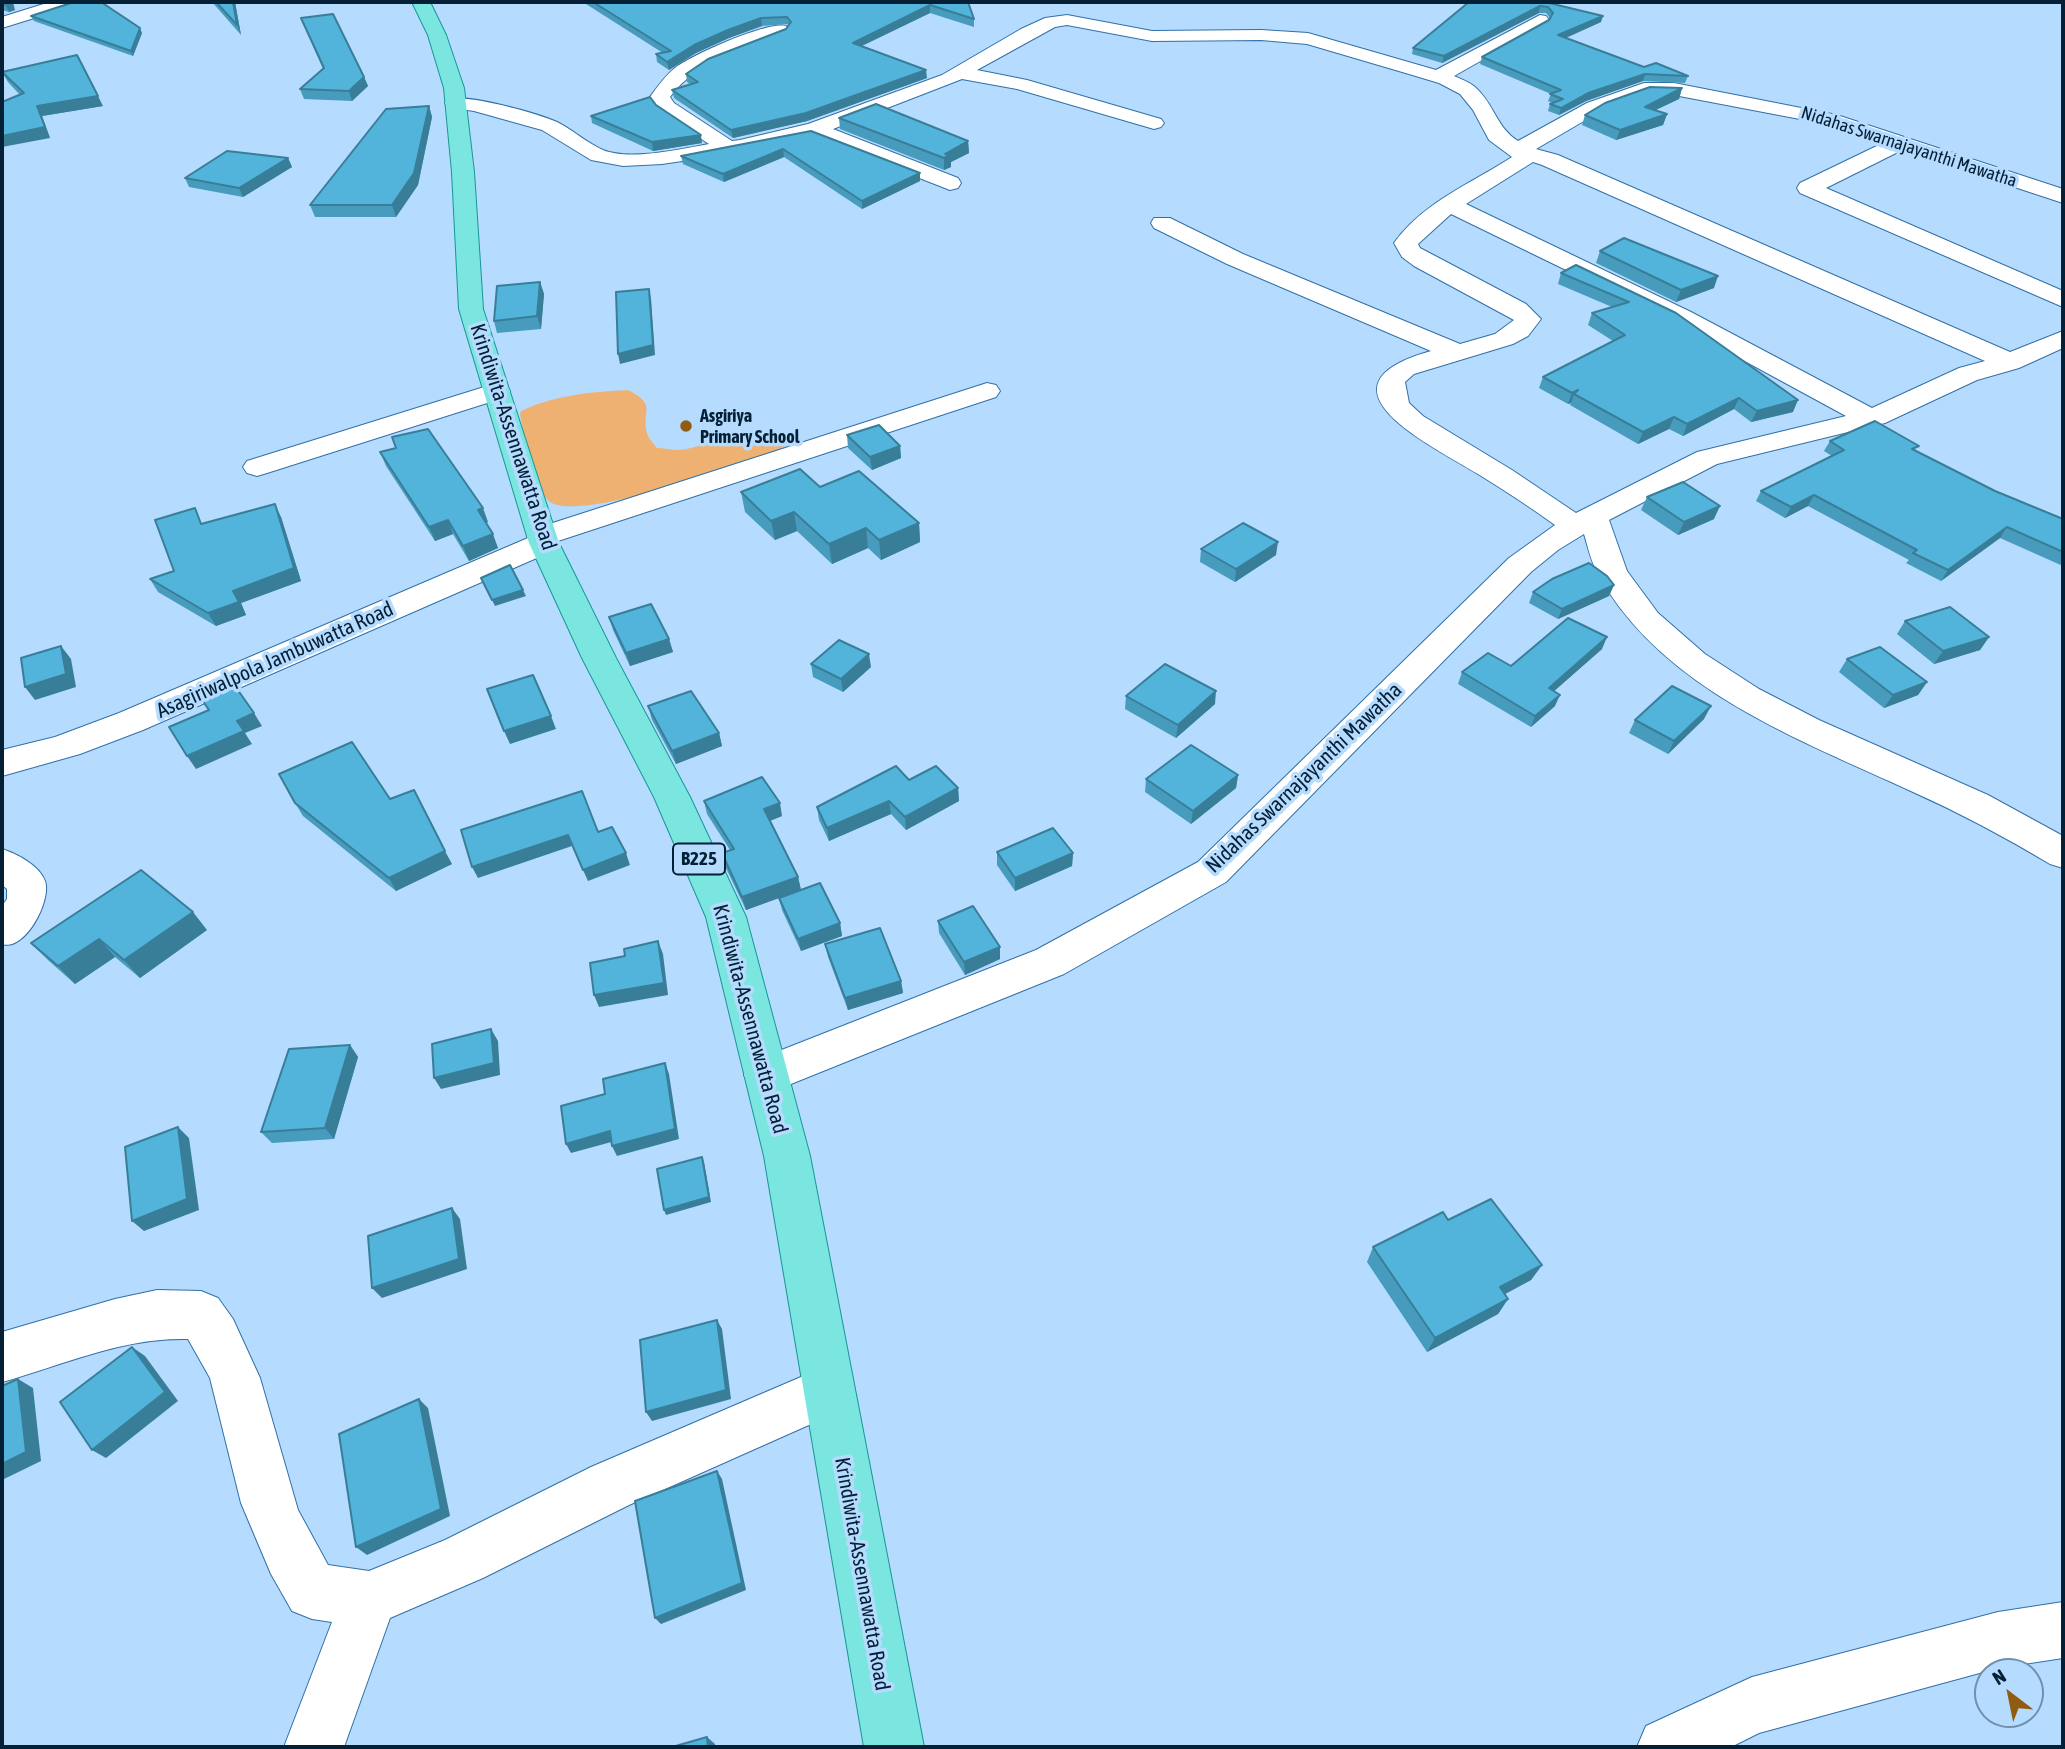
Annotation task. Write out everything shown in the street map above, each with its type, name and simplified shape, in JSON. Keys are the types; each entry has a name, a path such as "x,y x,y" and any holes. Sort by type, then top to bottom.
{"main road":[{"name":"Krindiwita-Assennawatta Road","path":"421,2 437,35 454,88 463,172 471,309 543,539 599,658 671,797 726,917 787,1156 894,1747"}],"street":[{"path":"2,23 67,2"},
{"path":"455,103 475,105 549,126 598,156 623,160 662,158 729,148 814,129 959,73 1051,22 1067,20 1152,36 1261,35 1308,39 1438,77 1467,90 1482,108 1496,136 1518,150 1550,160 2010,362"},
{"path":"1438,77 1539,20"},
{"path":"729,148 666,107 660,97 668,83 685,69 780,30"},
{"path":"959,73 1020,85 1154,123"},
{"name":"Nidahas Swarnajayanthi Mawatha","path":"1584,521 1428,433 1402,414 1390,388 1395,376 1419,363 1504,339 1525,327 1528,319 1517,309 1422,261 1410,252 1406,243 1415,231 1451,205 1524,159 1518,150 1594,107 1625,94 1659,88 1800,111 2063,196"},
{"path":"814,129 950,183"},
{"path":"1902,142 1808,188 2063,300"},
{"path":"1451,205 1545,253 1682,317 1870,418"},
{"path":"1162,223 1234,259 1458,353"},
{"name":"Nidahas Swarnajayanthi Mawatha","path":"766,1075 1050,962 1212,872 1520,565 1547,542 1584,521 1707,458 1870,418 1968,374 2010,362 2063,339"},
{"path":"257,467 497,391"},
{"name":"Asagiriwalpola Jambuwatta Road","path":"2,763 37,756 144,719 253,667 543,539 987,391"},
{"path":"1584,521 1625,594 1657,633 1717,678 1813,734 1975,805 2063,855"},
{"path":"2,864 27,883 26,902 7,930"},
{"path":"2,1357 115,1322 157,1314 201,1315 220,1340 236,1375 264,1492 288,1552 312,1591 369,1599 464,1559 610,1486 829,1390"},
{"path":"314,1747 369,1599"},
{"path":"1667,1747 1752,1706 1998,1640 2063,1630"}],"shaded area":[{"path":"628,390 646,404 647,433 657,448 692,448 748,434 774,438 785,447 772,455 656,491 589,505 564,506 549,501 542,493 533,473 521,411 560,398"}],"building":[{"path":"73,2 101,2 140,28 131,51 31,16"},
{"path":"216,2 233,2 237,25"},
{"path":"593,2 968,2 974,19 930,5 853,43 926,70 806,113 731,130 672,90 698,82 686,74 708,59 786,29 791,22 787,17 761,18 728,30 694,45 667,62 656,54 671,51"},
{"path":"1469,2 1545,2 1603,16 1558,35 1644,67 1656,63 1688,76 1645,74 1588,93 1561,108 1550,104 1563,99 1550,94 1561,90 1482,57 1549,20 1553,13 1548,7 1540,6 1444,56 1413,48"},
{"path":"333,14 364,77 349,91 300,89 324,68 301,18"},
{"path":"77,55 98,96 37,106 45,127 2,136 2,102 24,93 2,72"},
{"path":"1650,87 1682,88 1645,107 1667,114 1620,130 1585,115 1605,103"},
{"path":"650,97 656,105 701,135 652,142 591,116"},
{"path":"876,104 968,141 945,154 950,155 944,158 839,118"},
{"path":"429,106 414,173 392,205 310,205 386,109"},
{"path":"811,131 920,173 862,201 783,149 723,174 681,156"},
{"path":"227,151 288,158 239,188 185,178"},
{"path":"1624,238 1718,276 1681,290 1600,251"},
{"path":"1576,265 1676,313 1798,400 1757,411 1739,398 1687,424 1674,417 1643,432 1574,394 1578,390 1572,393 1543,377 1625,335 1592,313 1629,302 1561,273"},
{"path":"540,282 537,316 494,321 497,286"},
{"path":"649,289 653,345 618,354 616,292"},
{"path":"1875,421 1919,446 1912,449 1995,491 2063,519 2063,552 2007,527 1948,570 1913,553 1917,550 1814,495 1791,507 1761,491 1844,450 1830,441"},
{"path":"879,425 900,446 870,457 847,435"},
{"path":"428,429 483,508 478,510 493,534 463,546 448,520 429,527 380,452 396,448 392,437"},
{"path":"800,469 820,487 859,471 919,523 879,540 866,528 829,544 794,512 771,521 741,492"},
{"path":"1683,482 1720,506 1684,522 1647,497"},
{"path":"275,504 294,568 233,591 239,602 208,613 150,579 174,571 155,520 195,508 201,524"},
{"path":"1243,523 1278,542 1236,569 1201,549"},
{"path":"1589,563 1607,576 1614,585 1562,609 1533,592 1552,579"},
{"path":"510,565 523,590 492,600 481,578"},
{"path":"651,604 669,639 626,653 609,617"},
{"path":"1950,607 1989,637 1943,651 1905,621"},
{"path":"1568,618 1607,637 1549,688 1560,695 1535,716 1462,672 1488,653 1511,666"},
{"path":"839,640 869,654 841,679 811,664"},
{"path":"61,646 66,674 25,687 21,658"},
{"path":"1880,647 1927,682 1893,695 1847,659"},
{"path":"1165,664 1216,691 1178,725 1126,696"},
{"path":"533,675 551,716 504,731 487,689"},
{"path":"235,686 254,713 237,721 244,731 187,756 169,727 209,710 202,700"},
{"path":"1672,686 1711,706 1674,741 1635,720"},
{"path":"691,691 719,733 672,751 648,706"},
{"path":"352,742 390,799 414,790 445,851 389,878 295,803 279,774"},
{"path":"1191,745 1238,775 1193,811 1146,779"},
{"path":"896,766 909,780 936,766 958,788 905,817 889,801 827,828 817,807"},
{"path":"762,777 780,803 764,809 798,877 742,897 722,853 734,849 704,801"},
{"path":"582,791 598,832 612,827 626,853 583,870 568,835 472,867 461,830"},
{"path":"1053,828 1073,853 1015,878 997,852"},
{"path":"141,870 193,912 124,960 99,939 58,966 31,943"},
{"path":"820,883 840,923 798,939 779,898"},
{"path":"973,906 1000,947 964,962 938,921"},
{"path":"880,928 901,981 845,998 825,944"},
{"path":"658,941 664,983 594,995 590,963 625,956 624,949"},
{"path":"491,1029 494,1063 434,1078 432,1044"},
{"path":"350,1045 325,1128 261,1132 289,1049"},
{"path":"665,1063 675,1129 612,1146 610,1131 566,1144 561,1106 605,1094 603,1079"},
{"path":"178,1127 187,1199 132,1221 125,1147"},
{"path":"702,1157 709,1197 664,1210 657,1169"},
{"path":"1491,1199 1542,1265 1500,1287 1508,1299 1435,1338 1373,1247 1443,1212 1448,1220"},
{"path":"452,1208 459,1259 372,1288 368,1236"},
{"path":"717,1320 726,1390 646,1412 640,1340"},
{"path":"132,1347 165,1392 92,1450 60,1402"},
{"path":"18,1379 26,1452 2,1464 2,1386"},
{"path":"419,1399 441,1509 356,1547 339,1434"},
{"path":"717,1471 742,1583 655,1618 635,1501"},
{"path":"707,1737 708,1747 672,1747"}],"place":[{"name":"Asgiriya Primary School","path":"686,426"}]}
